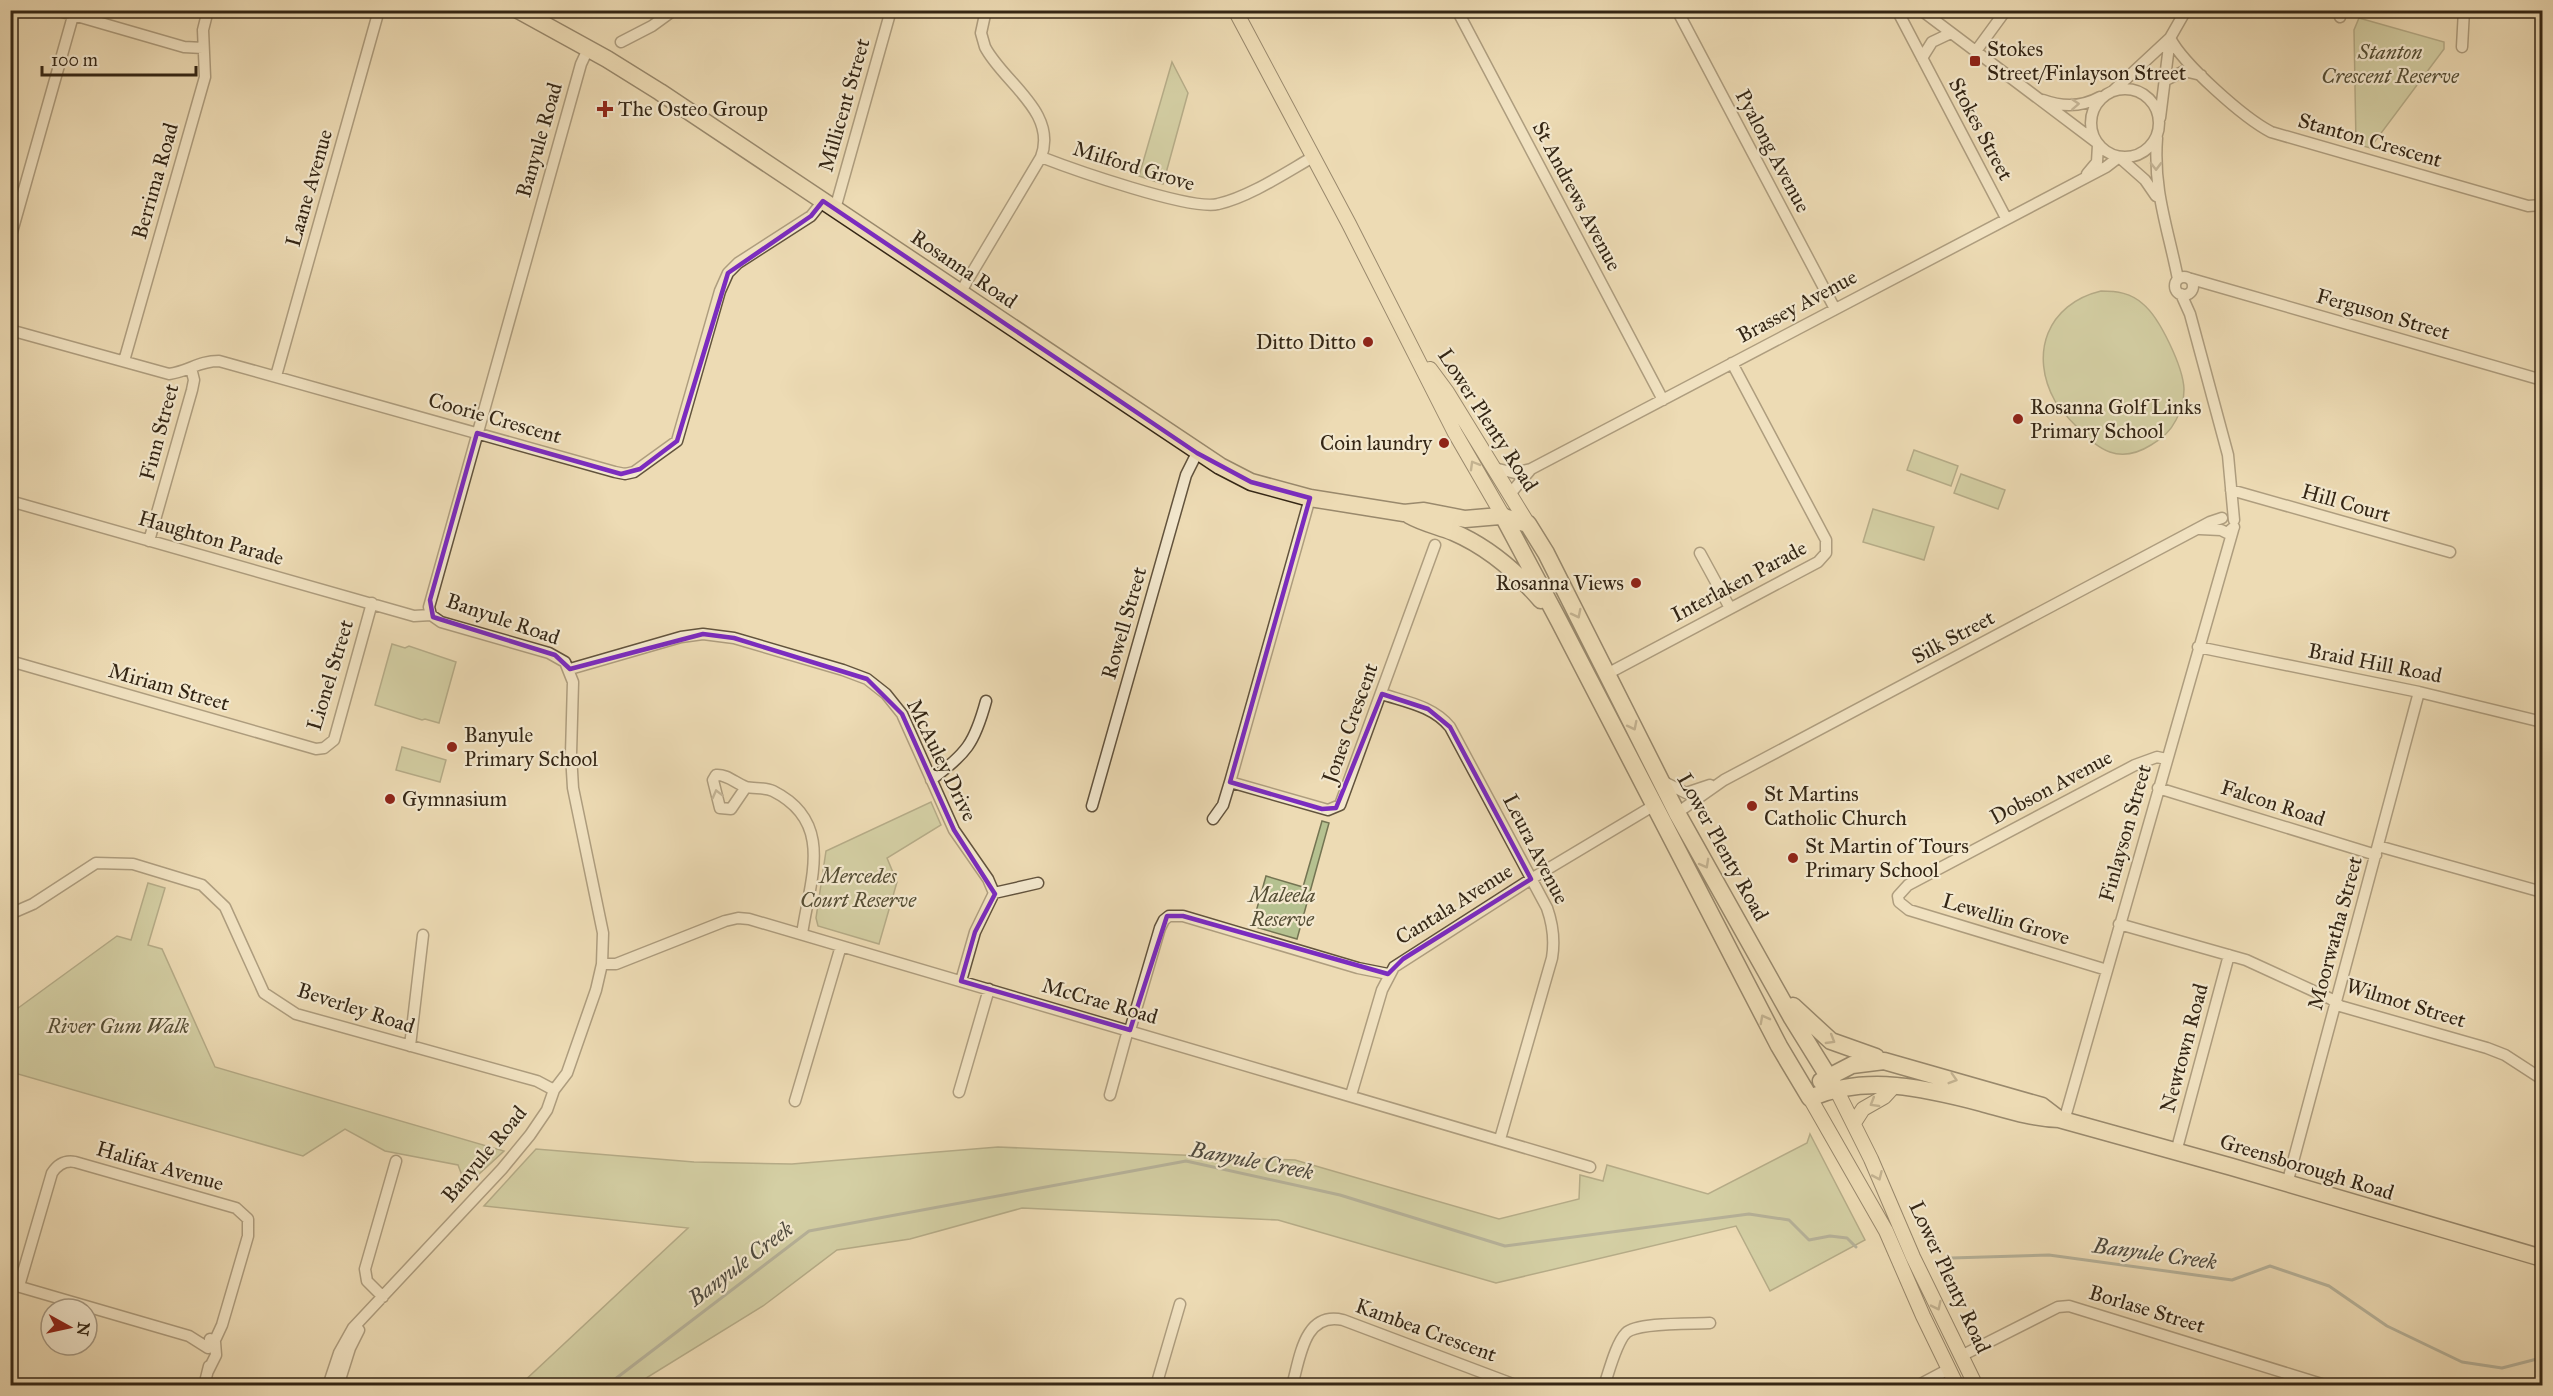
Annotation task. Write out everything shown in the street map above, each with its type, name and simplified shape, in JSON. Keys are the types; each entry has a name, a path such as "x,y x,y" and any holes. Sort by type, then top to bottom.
{"highway":[{"name":"Rosanna Road","path":"526,13 660,92 1197,453 1251,482 1310,498 1404,513 1480,546 1517,573 1559,621"},
{"name":"Rosanna Road","path":"1404,513 1424,511 1465,519 1503,516 1528,524"},
{"name":"Lower Plenty Road","path":"1503,516 1536,575 1653,806 1807,1094"},
{"name":"Lower Plenty Road","path":"1528,524 1546,553 1677,813 1777,991 1833,1083"},
{"path":"1480,546 1496,547 1528,524"},
{"path":"1536,575 1537,560 1546,553"},
{"path":"1777,991 1816,1030 1831,1041 1858,1052 1897,1063"},
{"path":"1793,1070 1803,1070 1808,1066 1807,1042"},
{"name":"Greensborough Road","path":"1833,1083 1848,1066 1879,1060 1897,1063 2042,1106 2062,1120"},
{"name":"Greensborough Road","path":"1807,1094 1833,1083 1895,1085 1981,1102 2037,1118 2062,1120 2542,1258"}],"main road":[{"name":"Lower Plenty Road","path":"1235,10 1455,433 1503,516"},
{"name":"Lower Plenty Road","path":"1409,341 1447,392 1528,524"},
{"name":"Lower Plenty Road","path":"1833,1083 1854,1123 1913,1257 1976,1386"},
{"path":"1854,1123 1862,1111 1884,1097 1895,1085"},
{"name":"Lower Plenty Road","path":"1807,1094 1886,1231 1957,1386"}],"street":[{"path":"56,10 184,48 203,48"},
{"name":"Berrima Road","path":"124,361 205,77 203,30 208,10"},
{"name":"Laane Avenue","path":"276,376 379,10"},
{"path":"621,42 652,26 674,10"},
{"name":"Millicent Street","path":"829,205 891,10"},
{"name":"St Andrews Avenue","path":"1457,10 1663,400"},
{"name":"Pyalong Avenue","path":"1677,10 1835,309"},
{"name":"Stokes Street","path":"1897,10 2006,218"},
{"path":"1921,10 2040,99 2107,153 2119,157 2135,156 2144,152 2154,141 2158,129 2154,106 2143,94 2128,89 2111,92 2079,105 2058,104 2040,99"},
{"path":"1976,51 2006,10"},
{"path":"2097,143 2091,131 2092,112 2098,101 2170,38 2186,10"},
{"path":"2462,47 2464,10"},
{"path":"960,293 1041,157 1046,141 1044,126 1035,111 985,47 981,33 983,11"},
{"path":"10,239 73,16"},
{"path":"1922,58 1932,42 1951,33"},
{"path":"2170,38 2158,129 2156,167 2159,201 2175,260 2186,285"},
{"name":"Stanton Crescent","path":"2170,38 2179,52 2204,77 2249,118 2271,132 2528,206 2542,205"},
{"name":"Banyule Road","path":"328,1386 345,1340 353,1328 515,1154 547,1110 554,1090 567,1073 583,1030 602,964 603,933 573,788 571,754 573,682 570,669 555,655 441,622 430,611 477,433 581,64 588,49"},
{"path":"2166,80 2184,71 2194,72 2204,77"},
{"name":"Brassey Avenue","path":"2082,178 2097,163 2097,143"},
{"name":"Milford Grove","path":"1041,157 1181,201 1208,206 1239,196 1313,157"},
{"path":"2119,157 2148,183 2159,201"},
{"name":"Brassey Avenue","path":"1494,468 1515,473 1531,469 2110,164 2119,157"},
{"name":"Coorie Crescent","path":"10,330 169,374 191,368 204,361 219,361 621,474 629,474 640,469 677,441 720,291 728,273 738,263 829,205"},
{"name":"Ferguson Street","path":"2186,285 2212,286 2542,380"},
{"name":"Finlayson Street","path":"2062,1120 2107,970 2223,557 2231,490 2225,444 2190,314 2186,285"},
{"name":"Interlaken Parade","path":"1607,674 1822,559 1826,553 1827,544 1732,363"},
{"name":"Finn Street","path":"149,541 192,390 194,380 191,368"},
{"name":"Rowell Street","path":"1092,806 1186,475 1197,453"},
{"name":"Brassey Avenue","path":"1510,494 1531,469"},
{"name":"Hill Court","path":"2231,490 2450,552"},
{"path":"1213,819 1223,805 1230,782 1310,498"},
{"name":"Haughton Parade","path":"10,501 414,616 430,611"},
{"name":"Silk Street","path":"1677,813 1724,780 2200,529 2226,525"},
{"name":"Jones Crescent","path":"1230,782 1323,809 1336,808 1343,801 1435,545"},
{"path":"1700,553 1730,608"},
{"name":"Lionel Street","path":"316,749 324,748 334,740 372,603"},
{"name":"McAuley Drive","path":"570,669 681,637 703,634 734,638 843,670 872,682 894,703 908,724 954,830 988,879 994,893"},
{"name":"Braid Hill Road","path":"2198,647 2419,692 2542,722"},
{"name":"Miriam Street","path":"10,661 316,749"},
{"name":"Moorwatha Street","path":"2287,1184 2419,692"},
{"name":"Leura Avenue","path":"1382,694 1434,712 1450,727 1550,917 1554,950 1500,1139"},
{"path":"931,780 969,748 977,732 986,701"},
{"name":"Dobson Avenue","path":"1898,899 1901,890 1908,885 2135,765 2157,757 2166,759"},
{"name":"Silk Street","path":"1660,780 1686,793 1724,780"},
{"path":"746,787 771,789 796,805 810,826 815,850 802,934"},
{"name":"Falcon Road","path":"2158,788 2377,851 2542,892"},
{"name":"Cantala Avenue","path":"1351,1095 1388,974 1403,959 1653,806"},
{"name":"Beverley Road","path":"10,914 33,904 96,863 133,864 202,885 225,907 264,993 296,1014 537,1081 554,1090"},
{"path":"961,981 975,932 994,893 1038,883"},
{"name":"Lewellin Grove","path":"1898,899 1902,906 1912,911 2107,970"},
{"path":"1110,1095 1160,928 1166,918 1173,915 1358,968 1388,974"},
{"name":"McCrae Road","path":"602,964 616,964 738,918 802,934 1590,1167"},
{"name":"Wilmot Street","path":"2119,924 2262,966 2346,1008 2497,1051 2542,1079"},
{"path":"410,1046 423,935"},
{"path":"795,1101 841,946"},
{"name":"Newtown Road","path":"2176,1152 2229,955"},
{"path":"959,1092 989,989"},
{"path":"383,1297 367,1281 365,1269 396,1161"},
{"name":"Halifax Avenue","path":"15,1285 52,1173 63,1163 75,1162 236,1208 246,1215 249,1224 248,1236 222,1326 211,1344 216,1355 204,1386"},
{"path":"15,1285 211,1344"},
{"path":"1156,1386 1180,1304"},
{"name":"Borlase Street","path":"1961,1356 2058,1307 2069,1306 2324,1385"},
{"name":"Banyule Road","path":"338,1386 350,1348 372,1309"},
{"name":"Kambea Crescent","path":"1292,1386 1308,1332 1317,1323 1330,1318 1343,1320 1518,1386"},
{"path":"1604,1386 1621,1339 1630,1329 1710,1323"},
{"path":"1917,1386 1949,1369"},
{"path":"958,1386 1016,1386"}],"highlighted area":[{"path":"823,201 1197,453 1251,482 1310,498 1230,782 1322,809 1336,808 1382,694 1428,709 1450,727 1531,879 1403,959 1388,974 1183,916 1167,916 1130,1030 961,981 975,932 995,894 954,830 902,714 867,679 734,638 703,634 570,669 555,655 433,617 430,600 477,433 621,474 640,469 677,441 728,273 811,216"}],"green space":[{"name":"Stanton Crescent Reserve","path":"2359,18 2444,42 2444,49 2370,148 2356,144 2354,30"},
{"path":"1172,62 1188,93 1163,184 1139,176"},
{"path":"2101,291 2129,295 2150,311 2170,343 2183,380 2182,405 2171,428 2155,443 2129,454 2110,452 2084,435 2055,401 2047,383 2044,366 2044,349 2048,333 2056,319 2067,307"},
{"path":"1914,450 1958,466 1951,486 1907,470"},
{"path":"1961,474 2005,490 1998,509 1954,493"},
{"path":"1873,509 1934,527 1924,560 1863,542"},
{"path":"392,644 405,648 409,646 456,662 439,723 375,705"},
{"path":"402,747 446,760 440,782 396,770"},
{"name":"Mercedes Court Reserve","path":"931,802 941,825 887,858 897,882 879,944 818,926 816,918 826,851"},
{"name":"Maleela Reserve","path":"1322,821 1329,823 1297,939 1252,926 1266,876 1303,887"},
{"name":"River Gum Walk","path":"148,883 165,888 148,945 162,949 215,1067 504,1151 466,1186 458,1165 385,1151 345,1129 303,1156 11,1072 11,1010 14,1011 117,936 131,940"},
{"path":"1810,1134 1865,1240 1770,1291 1736,1226 1496,1283 1278,1220 1022,1208 910,1239 837,1250 763,1306 635,1385 520,1385 688,1228 484,1206 536,1149 694,1162 792,1164 998,1147 1295,1160 1499,1219 1579,1199 1580,1175 1603,1181 1607,1165 1708,1194 1807,1143"}],"waterway":[{"name":"Banyule Creek","path":"606,1386 809,1231 1186,1161 1340,1195 1505,1246 1749,1214 1789,1220 1809,1240 1830,1236 1847,1238 1856,1247"},
{"name":"Banyule Creek","path":"1951,1258 2049,1255 2232,1280 2270,1266 2329,1286 2387,1326 2462,1362 2502,1368 2537,1359 2542,1360"}],"place":[{"name":"Stokes Street/Finlayson Street","path":"1975,61"},
{"name":"The Osteo Group","path":"605,109"},
{"name":"Ditto Ditto","path":"1368,342"},
{"name":"Rosanna Golf Links Primary School","path":"2018,419"},
{"name":"Coin laundry","path":"1444,443"},
{"name":"Rosanna Views","path":"1636,583"},
{"name":"Banyule Primary School","path":"452,747"},
{"name":"Gymnasium","path":"390,799"},
{"name":"St Martins Catholic Church","path":"1752,806"},
{"name":"St Martin of Tours Primary School","path":"1793,858"}]}
